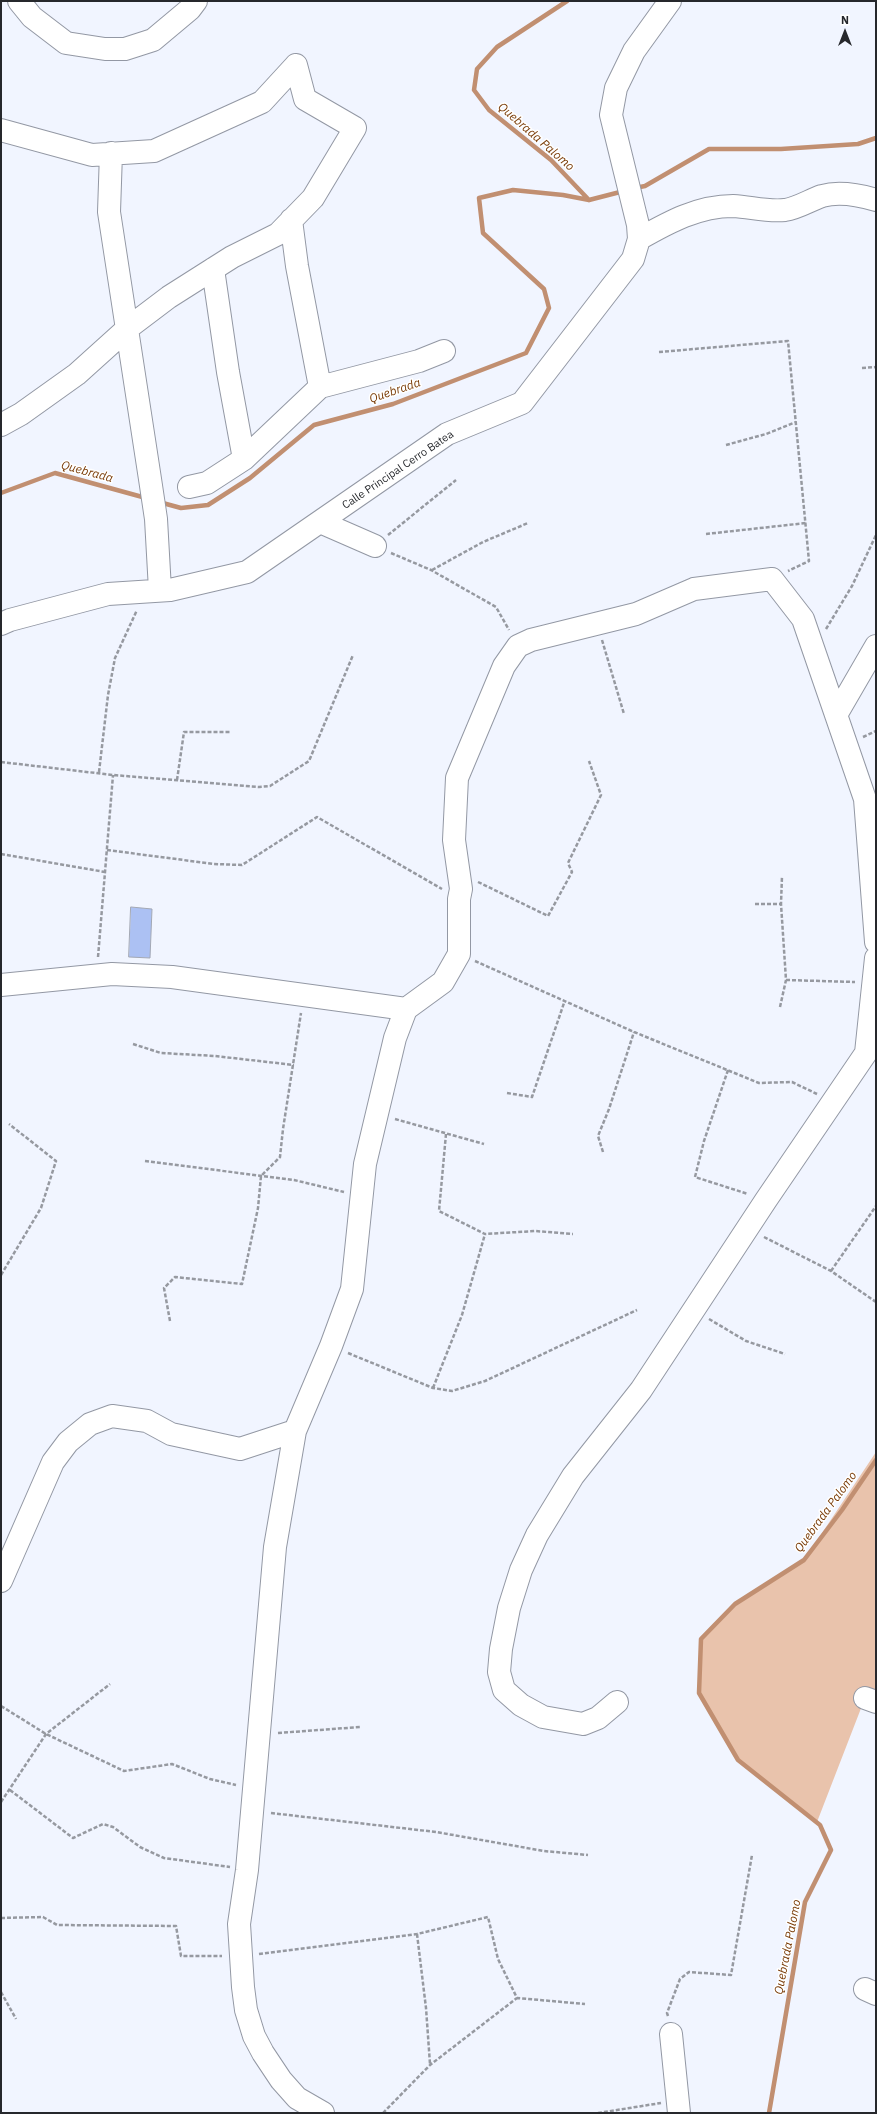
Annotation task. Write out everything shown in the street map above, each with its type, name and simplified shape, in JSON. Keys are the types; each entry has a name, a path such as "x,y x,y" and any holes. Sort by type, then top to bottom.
{"street":[{"path":"19,1 32,17 66,43 105,49 126,49 153,40 190,9 196,1"},
{"path":"670,1 634,51 616,88 611,115 639,232 702,209 734,206 767,210 786,210 824,196 854,193 876,200"},
{"path":"1,130 92,155 154,151 262,102 296,65 305,99 355,128 313,198 278,234 232,257 169,297 128,328 77,374 21,414 1,425"},
{"path":"111,154 109,212 128,328 156,519 153,591"},
{"path":"291,220 297,266 320,387"},
{"name":"Calle Principal Cerro Batea","path":"1,624 10,620 108,594 153,591 247,572 447,434 522,403 633,259 639,232"},
{"path":"213,269 228,372 244,459"},
{"path":"189,487 208,484 244,459 320,387 420,361 444,351"},
{"path":"320,522 375,546"},
{"path":"323,2113 297,2098 281,2080 254,2036 246,2010 241,1956 239,1924 248,1870 275,1547 295,1431 331,1346 352,1289 365,1164 395,1038 406,1009 443,982 459,954 459,899 461,889 454,840 457,778 504,666 518,646 531,640 597,625 636,614 694,589 772,579 803,619 865,799 876,942"},
{"path":"836,715 876,646"},
{"path":"617,1702 598,1718 583,1724 543,1717 521,1705 504,1690 499,1672 501,1649 509,1608 521,1570 537,1535 573,1476 641,1390 832,1101 866,1053 876,958"},
{"path":"1,985 112,974 172,977 406,1009"},
{"path":"1,1580 53,1462 68,1442 90,1424 112,1416 147,1421 171,1434 240,1449 295,1431"},
{"path":"671,2034 678,2106"}],"path":[{"path":"659,352 788,341 809,560 772,579"},
{"path":"862,368 876,367"},
{"path":"726,445 766,434 796,422"},
{"path":"456,480 375,546 431,570 496,607 518,646"},
{"path":"431,570 483,542 528,523"},
{"path":"706,534 806,523"},
{"path":"814,650 852,586 876,535"},
{"path":"99,772 108,695 115,658 153,591"},
{"path":"597,625 624,714"},
{"path":"2,762 99,772 113,775 259,787 270,786 309,761 353,655"},
{"path":"177,780 184,732 231,732"},
{"path":"458,872 548,916 572,872 568,863 601,795 589,761"},
{"path":"96,975 113,775"},
{"path":"107,850 214,864 242,865 317,817 459,899"},
{"path":"1,854 105,872"},
{"path":"780,1007 786,980 781,904 782,876"},
{"path":"755,904 781,904"},
{"path":"459,954 634,1032 759,1083 792,1082 832,1101"},
{"path":"786,980 873,982"},
{"path":"170,1321 164,1288 175,1277 242,1284 258,1208 261,1176 280,1157 282,1129 294,1065 304,995"},
{"path":"507,1093 532,1097 565,1000"},
{"path":"603,1152 598,1136 609,1109 634,1032"},
{"path":"133,1044 161,1053 216,1056 294,1065"},
{"path":"728,1070 704,1141 695,1177 766,1200"},
{"path":"377,1114 484,1144"},
{"path":"1,1275 41,1208 56,1161 9,1124"},
{"path":"446,1134 439,1211 485,1234 535,1231 573,1234"},
{"path":"145,1161 294,1180 362,1197"},
{"path":"831,1271 876,1206"},
{"path":"748,1228 831,1271 876,1302"},
{"path":"433,1388 462,1315 485,1234"},
{"path":"331,1346 433,1388 452,1391 485,1381 637,1310"},
{"path":"695,1310 746,1341 785,1354"},
{"path":"1,1802 46,1734 110,1684"},
{"path":"1,1706 46,1734 124,1771 172,1764 210,1779 254,1789"},
{"path":"259,1734 360,1727"},
{"path":"10,1790 73,1838 103,1824 113,1827 140,1847 164,1858 248,1870"},
{"path":"252,1811 436,1832 544,1851 588,1855"},
{"path":"671,2034 667,2013 680,1979 690,1972 731,1975 752,1855"},
{"path":"1,1918 43,1917 57,1925 176,1926 181,1956 241,1956 417,1934 488,1917 498,1959 518,1998"},
{"path":"417,1934 426,2008 430,2064"},
{"path":"1,1992 16,2019"},
{"path":"383,2113 430,2064 518,1998 585,2004"},
{"path":"598,2113 678,2106"}],"shaded area":[{"path":"876,1452 876,1702 865,1698 817,1822 738,1760 699,1693 701,1639 735,1604 804,1560"}],"building":[{"path":"131,907 152,909 150,958 129,957"}],"waterway":[{"name":"Quebrada Palomo","path":"567,1 497,47 477,69 474,90 489,110 551,160 589,200"},
{"name":"Quebrada Palomo","path":"635,188 645,186 709,149 781,149 858,144 876,138"},
{"name":"Quebrada","path":"159,502 181,508 208,505 250,478 314,425 393,404 526,353 549,308 544,289 483,233 479,198 513,190 563,195 589,200 624,191"},
{"name":"Quebrada","path":"1,493 55,473 146,498"},
{"name":"Quebrada Palomo","path":"769,2113 805,1902 831,1850 820,1825 738,1760 699,1693 701,1639 735,1604 804,1560 842,1510 876,1460"}]}
